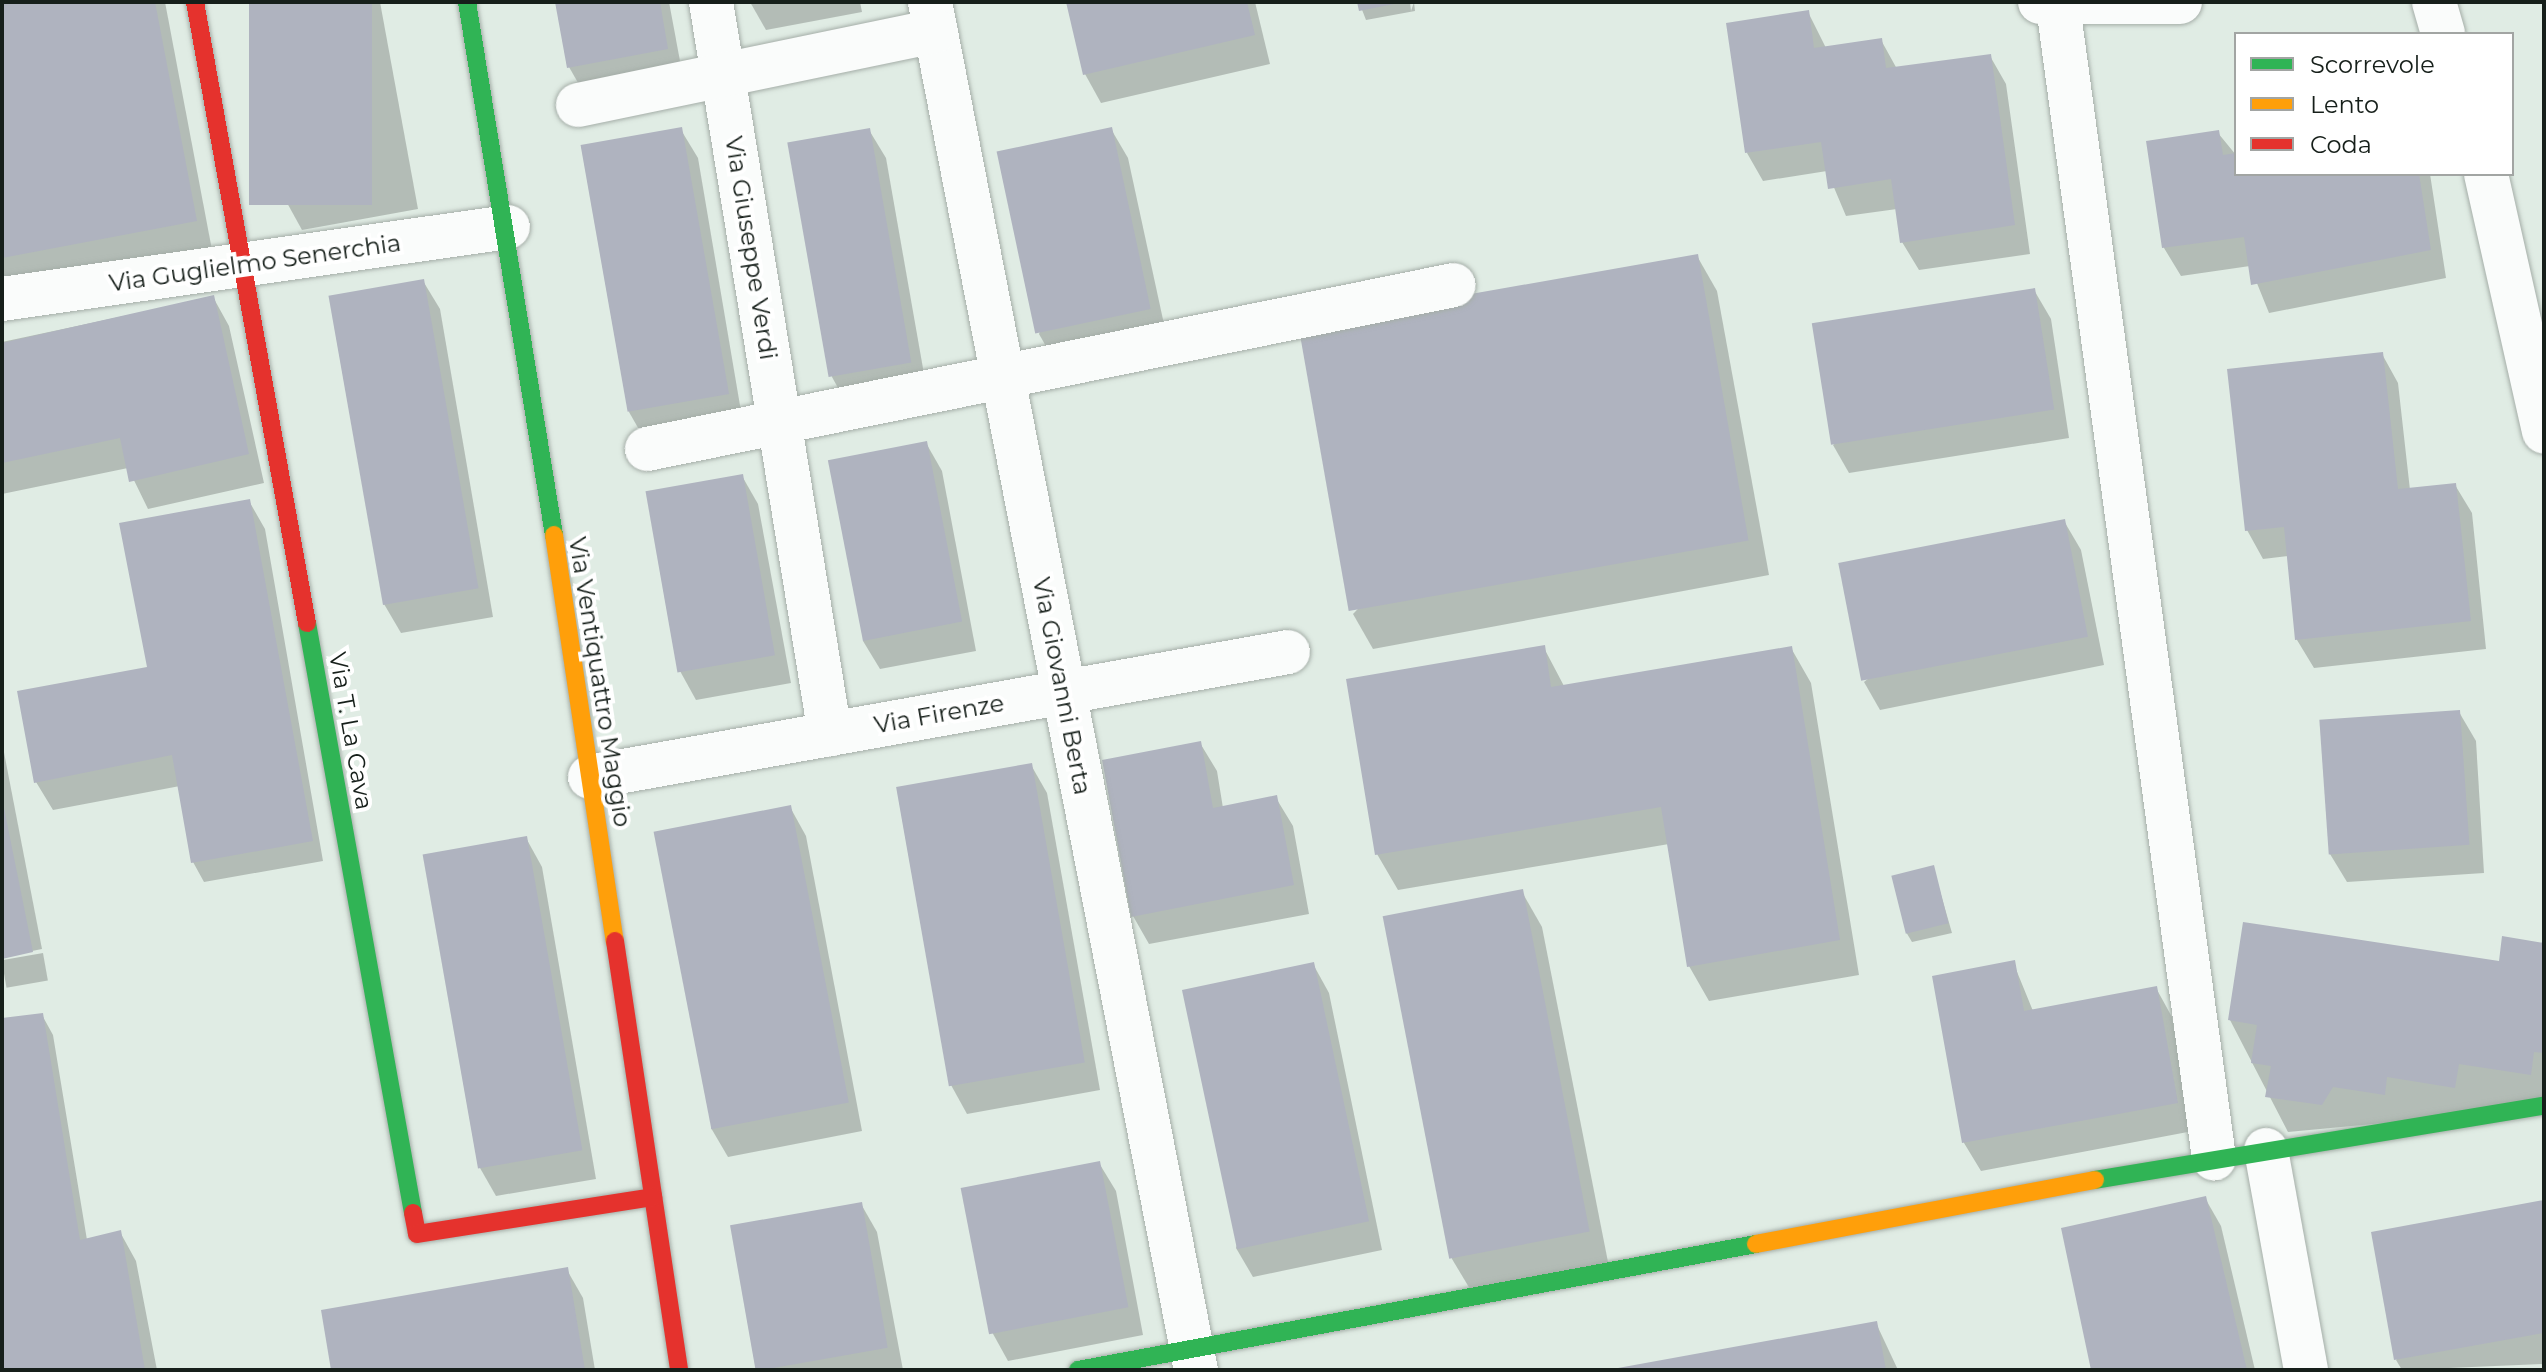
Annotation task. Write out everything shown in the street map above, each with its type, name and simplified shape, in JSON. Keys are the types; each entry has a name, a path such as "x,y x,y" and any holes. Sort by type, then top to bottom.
{"street":[{"name":"Via T. La Cava","path":"195,2 417,1234 653,1197"},
{"name":"Via Ventiquattro Maggio","path":"467,2 508,227 679,1370"},
{"name":"Via Giuseppe Verdi","path":"711,2 830,734"},
{"path":"2180,2 2049,4 2214,1158"},
{"path":"2434,2 2442,32"},
{"path":"578,105 722,74 932,16"},
{"name":"Via Giovanni Berta","path":"932,16 1194,1360"},
{"path":"2486,176 2544,432"},
{"name":"Via Guglielmo Senerchia","path":"2,299 508,227"},
{"path":"647,449 779,423 1001,372 1454,285"},
{"name":"Via Firenze","path":"590,777 1288,652"},
{"path":"1078,1370 1194,1360 2214,1158 2544,1106"},
{"path":"2266,1150 2306,1370"}],"building":[{"path":"2,2 155,2 197,221 2,258"},
{"path":"249,2 372,2 372,205 249,205"},
{"path":"555,2 660,2 668,49 567,68"},
{"path":"1066,2 1247,2 1255,35 1083,75"},
{"path":"1357,2 1399,2 1399,3 1359,11"},
{"path":"1809,10 1814,48 1882,38 1886,68 1991,54 2015,225 1900,243 1891,179 1828,189 1821,142 1745,153 1726,23"},
{"path":"682,127 729,394 628,412 581,145"},
{"path":"1112,127 1151,309 1035,333 997,152"},
{"path":"870,128 911,362 829,377 787,143"},
{"path":"2219,130 2223,155 2234,153 2234,176 2419,176 2431,250 2251,285 2244,237 2162,248 2146,141"},
{"path":"1698,254 1749,541 1349,611 1298,325"},
{"path":"424,279 479,588 383,605 328,296"},
{"path":"2035,288 2054,409 1831,445 1812,323"},
{"path":"214,295 249,454 129,482 120,438 2,463 2,343"},
{"path":"2383,352 2398,489 2456,483 2471,621 2295,640 2284,527 2245,531 2227,369"},
{"path":"927,441 962,622 863,641 828,460"},
{"path":"743,474 775,655 677,672 646,491"},
{"path":"250,499 313,841 191,863 172,755 34,783 17,691 147,667 119,523"},
{"path":"2065,519 2088,637 1861,681 1838,563"},
{"path":"1545,645 1551,687 1792,646 1840,940 1687,967 1661,807 1375,855 1346,679"},
{"path":"2460,710 2469,845 2329,855 2319,720"},
{"path":"1201,741 1213,808 1277,795 1294,885 1131,917 1102,760"},
{"path":"1032,763 1085,1062 949,1086 896,787"},
{"path":"2,798 33,952 2,959"},
{"path":"791,805 849,1102 711,1129 654,832"},
{"path":"527,836 582,1150 478,1169 423,854"},
{"path":"1934,865 1949,923 1906,934 1891,876"},
{"path":"1523,889 1590,1232 1449,1259 1383,916"},
{"path":"2243,922 2499,961 2502,936 2544,943 2544,1053 2534,1052 2531,1075 2459,1064 2455,1088 2387,1077 2385,1095 2333,1087 2322,1105 2265,1097 2271,1066 2251,1063 2257,1025 2228,1020"},
{"path":"2015,960 2024,1011 2157,986 2178,1103 1962,1143 1932,976"},
{"path":"1314,962 1369,1221 1237,1249 1182,990"},
{"path":"43,1013 80,1240 121,1230 145,1370 2,1370 2,1018"},
{"path":"1100,1161 1128,1307 989,1334 961,1188"},
{"path":"2206,1196 2247,1370 2091,1370 2061,1228"},
{"path":"2544,1200 2544,1333 2394,1360 2371,1232"},
{"path":"862,1202 888,1348 756,1370 730,1225"},
{"path":"568,1267 585,1370 331,1370 321,1310"},
{"path":"1877,1321 1886,1370 1618,1368"}],"traffic: fast":[{"path":"467,2 554,535"},
{"path":"307,623 413,1213"},
{"path":"2095,1180 2544,1106"},
{"path":"1078,1370 1756,1244"}],"traffic: slow":[{"path":"554,535 615,941"},
{"path":"1756,1244 2095,1180"}],"traffic: jam":[{"path":"195,2 307,623"},
{"path":"615,941 679,1370"},
{"path":"413,1213 417,1234 653,1197"}]}
